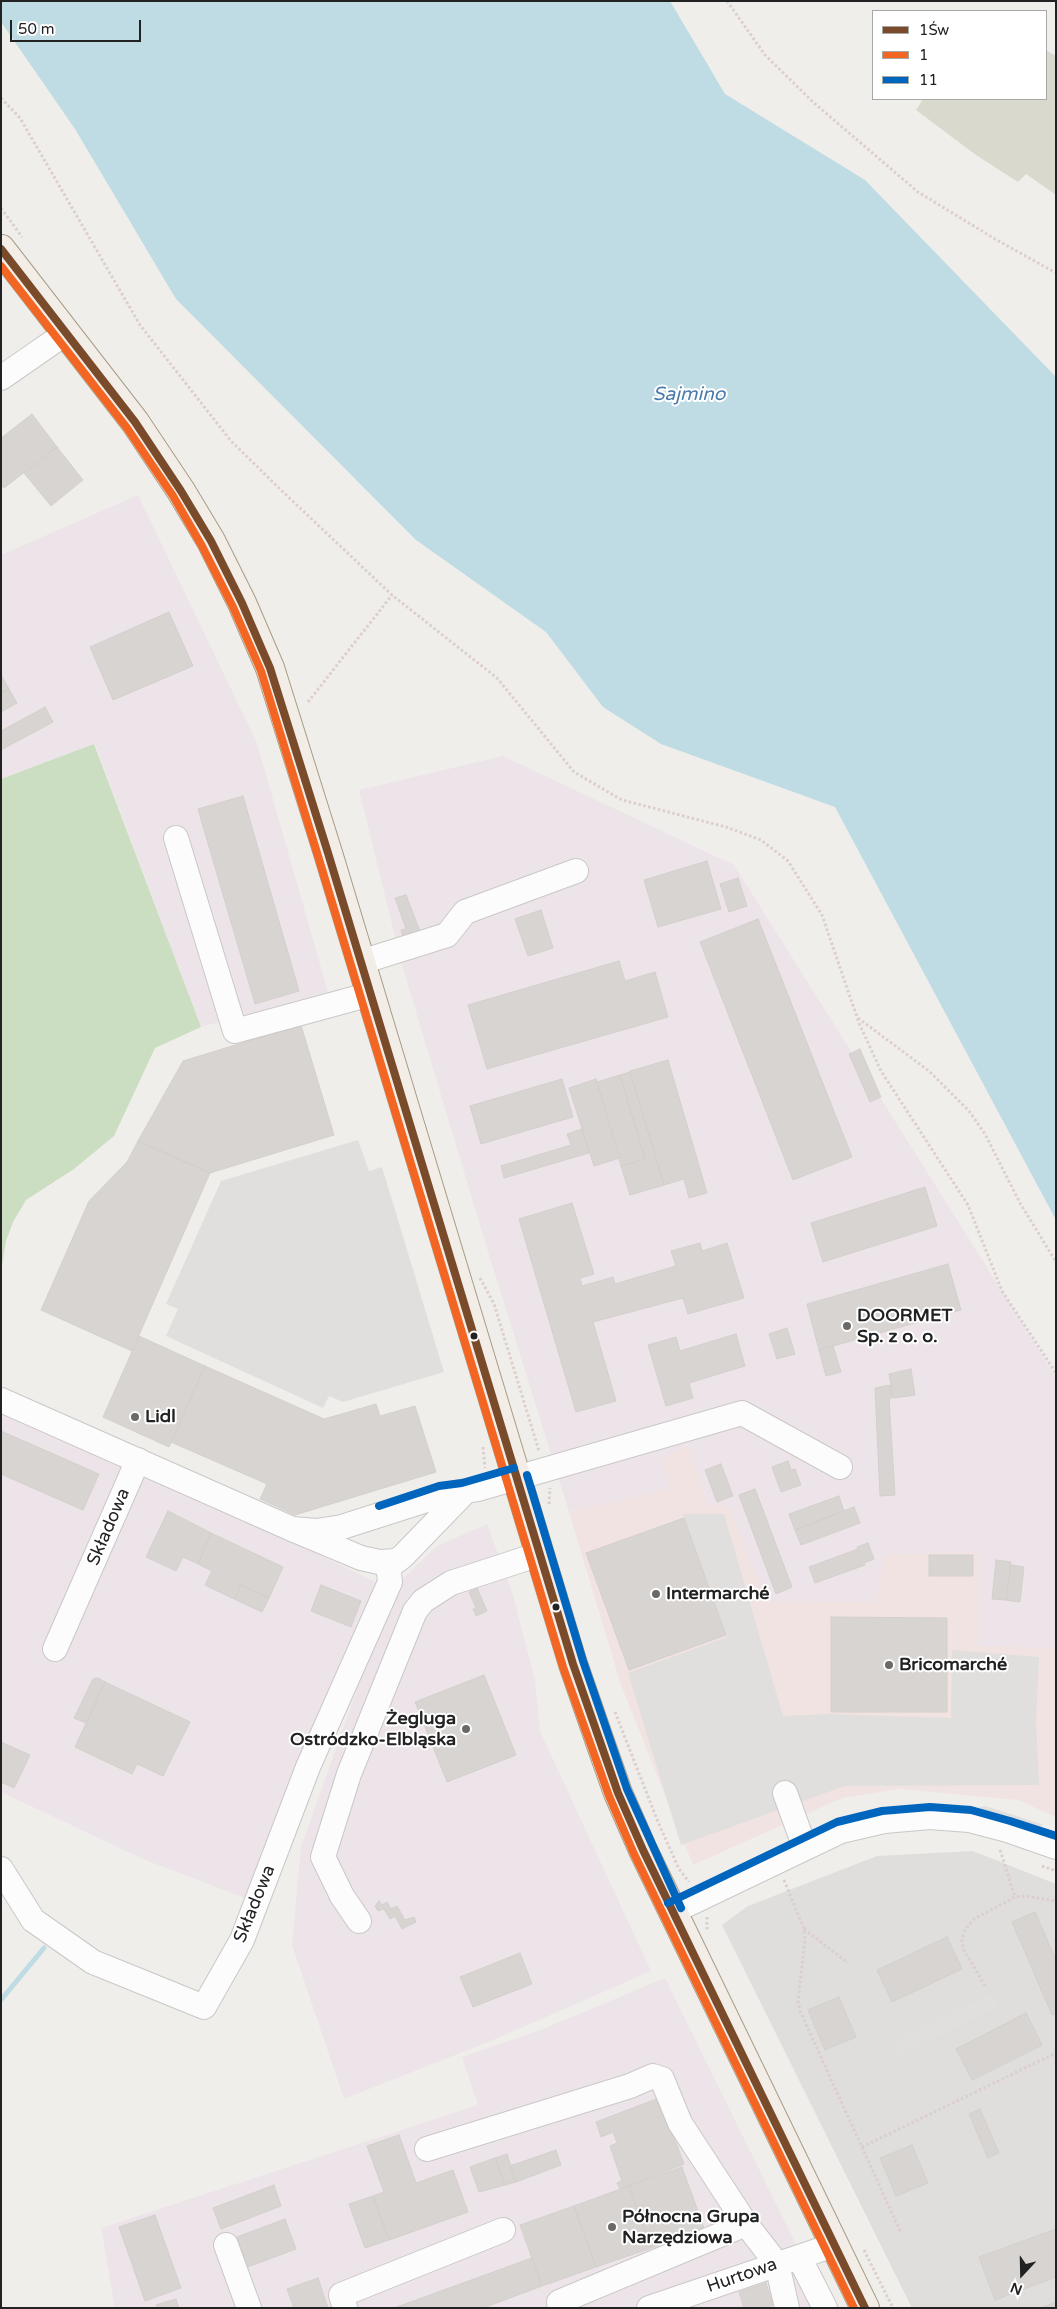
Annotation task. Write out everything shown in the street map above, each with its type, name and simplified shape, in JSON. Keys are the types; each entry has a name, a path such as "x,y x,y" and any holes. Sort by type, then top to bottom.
{"main road":[{"path":"1,249 135,422 211,541 242,603 276,686 573,1664 618,1793 672,1912 865,2308"}],"street":[{"path":"1,378 66,333"},
{"path":"176,838 235,1031 370,994"},
{"path":"361,962 447,935 465,912 576,871"},
{"path":"1,1400 361,1558 384,1562 397,1561 464,1493"},
{"path":"292,1529 316,1530 342,1527 442,1495 464,1493 742,1413 840,1467"},
{"name":"Składowa","path":"56,1649 138,1460"},
{"path":"396,1510 411,1524 416,1543"},
{"name":"Składowa","path":"1,1870 33,1920 92,1962 204,2007 242,1940 308,1767 390,1582 384,1562 370,1551 367,1540 371,1519"},
{"path":"359,1921 342,1896 323,1857 349,1774 415,1611 423,1601 451,1583 540,1554"},
{"path":"384,1562 415,1611"},
{"path":"786,1793 805,1848"},
{"path":"672,1912 842,1831 884,1821 930,1817 969,1820 1007,1830 1056,1847"},
{"path":"427,2149 630,2086 653,2076 662,2079 680,2123 746,2224 788,2261 825,2308"},
{"path":"560,2308 559,2302 746,2224"},
{"path":"345,2308 341,2296 503,2230"},
{"path":"226,2245 249,2308"},
{"name":"Hurtowa","path":"649,2308 834,2245"},
{"path":"787,2308 788,2261"}],"path":[{"path":"727,1 765,55 814,103 918,192 995,239 1056,273"},
{"path":"1,98 20,118 140,325 231,440 392,595 497,678 574,772 622,800 726,827 761,840 788,861 822,915 857,1017 881,1071 968,1206 1002,1291 1056,1373"},
{"path":"308,702 392,595"},
{"path":"857,1017 929,1072 969,1111 985,1134 1020,1203 1056,1262"},
{"path":"993,1848 1008,1852"},
{"path":"1000,1850 1015,1897"},
{"path":"1040,1865 1056,1871"},
{"path":"776,1884 792,1877"},
{"path":"784,1880 804,1929 805,1939 798,2001 800,2011 901,2233"},
{"path":"985,1986 964,1950 962,1941 965,1930 974,1919 1015,1897 1025,1896 1056,1901"},
{"path":"804,1929 848,1963"},
{"path":"862,2147 1056,2053"}],"shaded area":[{"path":"1047,51 1056,56 1056,195 1026,174 1018,182 976,155 916,110 922,100 1047,100"},
{"path":"138,495 257,743 328,992 201,1027 95,744 1,779 1,555"},
{"path":"503,756 734,865 1056,1377 1055,1648 978,1646 978,1551 885,1555 876,1602 766,1601 729,1506 709,1505 687,1444 661,1461 670,1488 569,1512 485,1242 402,965 359,790"},
{"path":"358,1140 369,1171 382,1167 444,1372 343,1402 329,1396 323,1408 166,1336 178,1309 166,1304 221,1181"},
{"path":"1,1390 309,1550 384,1586 248,1899 145,1860 1,1792"},
{"path":"687,1444 709,1505 729,1506 767,1601 885,1555 978,1551 978,1645 1055,1648 1056,1640 1056,1817 1018,1800 900,1789 842,1798 693,1865 621,1685 569,1512 670,1488 661,1461"},
{"path":"683,1514 724,1514 783,1716 830,1714 951,1718 952,1650 1039,1657 1036,1721 1039,1785 845,1786 681,1845 628,1673 727,1637"},
{"path":"487,1524 512,1592 535,1680 540,1731 651,1971 498,2038 344,2099 292,1945 301,1847 393,1588 437,1546"},
{"path":"985,1806 1043,1825 1036,1829 969,1810"},
{"path":"973,1851 1056,1884 1056,2308 912,2308 722,1925 748,1906 877,1856"},
{"path":"665,1978 791,2234 830,2308 115,2308 101,2228 478,2105 462,2057 543,2029"},
{"path":"991,1993 998,2007 899,2055 892,2041"}],"green space":[{"path":"94,744 201,1027 155,1048 114,1136 74,1169 26,1200 13,1222 6,1241 1,1272 1,779"}],"water":[{"name":"Sajmino","path":"1,1 670,1 725,94 865,180 1056,377 1056,1220 835,807 661,744 603,707 546,632 416,540 176,299 75,129 1,22"}],"building":[{"path":"32,414 57,447 4,488 1,484 1,438"},
{"path":"57,447 83,480 51,506 24,473"},
{"path":"169,612 193,666 113,700 90,647"},
{"path":"1,675 9,689 1,693"},
{"path":"9,689 17,703 1,712 1,693"},
{"path":"45,707 53,722 1,750 1,731"},
{"path":"243,796 299,991 255,1004 198,809"},
{"path":"707,861 721,909 658,927 644,880"},
{"path":"738,878 747,906 729,912 720,884"},
{"path":"406,895 421,934 404,940 401,930 406,929 395,898"},
{"path":"541,910 553,948 528,956 515,919"},
{"path":"758,919 852,1157 793,1180 700,942"},
{"path":"619,961 625,981 655,972 668,1017 487,1069 468,1005"},
{"path":"301,1025 334,1135 210,1173 138,1141 183,1061"},
{"path":"860,1049 881,1097 870,1102 849,1054"},
{"path":"668,1060 707,1193 689,1198 684,1179 664,1185 630,1071"},
{"path":"630,1072 664,1185 630,1195 621,1166 645,1159 620,1075"},
{"path":"620,1075 645,1159 621,1166 597,1082"},
{"path":"562,1079 573,1117 481,1144 470,1106"},
{"path":"596,1079 620,1158 594,1166 569,1088"},
{"path":"582,1129 589,1153 504,1178 501,1166 571,1145 567,1134"},
{"path":"138,1141 210,1173 132,1351 41,1310 89,1201 127,1162"},
{"path":"925,1187 937,1226 823,1262 811,1223"},
{"path":"572,1203 594,1274 580,1278 582,1286 613,1277 615,1284 676,1266 671,1251 700,1243 702,1251 727,1243 744,1298 688,1314 683,1298 593,1322 616,1401 576,1412 519,1219"},
{"path":"948,1264 961,1310 819,1350 807,1304"},
{"path":"787,1328 795,1354 777,1359 769,1334"},
{"path":"736,1334 745,1366 689,1383 693,1398 666,1406 648,1345 676,1337 680,1351"},
{"path":"139,1336 205,1366 169,1447 103,1417"},
{"path":"833,1346 841,1372 826,1376 819,1350"},
{"path":"205,1366 324,1419 376,1404 380,1416 415,1406 436,1472 295,1515 260,1499 267,1484 171,1442"},
{"path":"911,1369 915,1395 893,1398 889,1374"},
{"path":"891,1385 892,1398 889,1399 895,1495 880,1496 875,1388"},
{"path":"1,1431 99,1474 83,1510 1,1474"},
{"path":"788,1461 791,1470 795,1469 801,1485 781,1492 772,1467"},
{"path":"721,1464 733,1496 717,1502 705,1470"},
{"path":"755,1489 792,1587 776,1594 739,1495"},
{"path":"839,1496 844,1511 795,1530 789,1514"},
{"path":"854,1507 860,1523 801,1545 795,1530"},
{"path":"168,1511 211,1533 198,1564 183,1557 176,1571 146,1557"},
{"name":"Intermarché","path":"684,1518 726,1635 629,1670 586,1553"},
{"path":"211,1533 283,1567 269,1598 241,1585 234,1599 205,1585 212,1571 198,1564"},
{"path":"868,1543 874,1559 864,1563 865,1565 815,1583 809,1567 858,1549 857,1547"},
{"path":"929,1555 973,1555 973,1576 929,1576"},
{"path":"996,1560 1011,1562 1006,1600 992,1599"},
{"path":"1011,1565 1024,1567 1020,1602 1006,1600"},
{"path":"241,1585 269,1598 262,1612 234,1599"},
{"path":"321,1585 361,1601 351,1627 311,1611"},
{"path":"477,1588 487,1611 476,1616 473,1609 476,1608 469,1592"},
{"name":"Bricomarché","path":"831,1617 947,1618 947,1712 831,1712"},
{"name":"Żegluga Ostródzko-Elbląska","path":"484,1675 516,1755 447,1782 415,1702"},
{"path":"98,1678 105,1682 86,1723 74,1718 93,1679"},
{"path":"105,1682 190,1722 163,1776 137,1764 132,1774 75,1747"},
{"path":"1,1742 30,1755 14,1788 1,1782"},
{"path":"379,1901 382,1905 387,1902 391,1909 397,1906 405,1920 414,1917 416,1922 402,1929 395,1916 390,1919 384,1909 378,1911 375,1906"},
{"path":"1035,1912 1056,1960 1056,2014 1052,2015 1012,1922"},
{"path":"947,1937 962,1969 892,2002 877,1970"},
{"path":"520,1953 532,1984 473,2007 460,1977"},
{"path":"839,1997 856,2037 825,2050 808,2010"},
{"path":"1026,2013 1042,2045 972,2080 956,2049"},
{"path":"659,2098 684,2164 620,2189 617,2183 622,2181 610,2146 617,2143 613,2132 601,2137 596,2122"},
{"path":"980,2109 999,2153 988,2158 969,2114"},
{"path":"399,2135 416,2183 453,2170 468,2212 389,2240 373,2196 384,2192 367,2146"},
{"path":"912,2145 928,2183 896,2196 880,2158"},
{"path":"556,2150 561,2165 516,2182 510,2166"},
{"path":"507,2154 516,2182 505,2185 495,2158"},
{"path":"495,2158 505,2185 479,2192 470,2167"},
{"name":"Północna Grupa Narzędziowa","path":"682,2167 704,2228 651,2248 629,2186"},
{"path":"274,2185 281,2206 221,2229 213,2208"},
{"name":"Północna Grupa Narzędziowa","path":"629,2186 651,2248 596,2267 574,2206"},
{"path":"373,2196 389,2240 365,2248 349,2204"},
{"name":"Północna Grupa Narzędziowa","path":"574,2206 596,2267 542,2286 520,2225"},
{"path":"155,2215 181,2288 145,2301 119,2227"},
{"path":"285,2219 296,2249 245,2268 234,2238"},
{"path":"1056,2229 1056,2277 995,2300 979,2257"},
{"path":"532,2258 542,2286 483,2308 394,2308"},
{"path":"318,2278 328,2308 294,2308 287,2289"},
{"path":"766,2283 773,2305 763,2308 744,2308 739,2292"},
{"path":"176,2299 179,2308 157,2308 156,2305"},
{"path":"1056,2302 1056,2308 1040,2308"}],"waterway":[{"path":"1,2000 44,1948"}],"transit line":[{"name":"1Św","path":"1,249 135,422 181,491 211,541 242,603 270,668 328,853 573,1664 618,1793 643,1850 865,2308"},
{"name":"1","path":"1,266 127,428 173,496 202,546 233,607 261,671 563,1667 609,1796 634,1854 854,2308"},
{"name":"11","path":"379,1506 439,1486 462,1483 514,1468"},
{"name":"11","path":"527,1475 583,1661 627,1789 681,1908"},
{"name":"11","path":"668,1903 837,1822 882,1811 930,1807 971,1810 1056,1836"}],"place":[{"name":"DOORMET Sp. z o. o.","path":"847,1326"},
{"name":"Lidl","path":"135,1417"},
{"name":"Intermarché","path":"656,1594"},
{"name":"Bricomarché","path":"889,1665"},
{"name":"Żegluga Ostródzko-Elbląska","path":"466,1729"},
{"name":"Północna Grupa Narzędziowa","path":"612,2227"}]}
